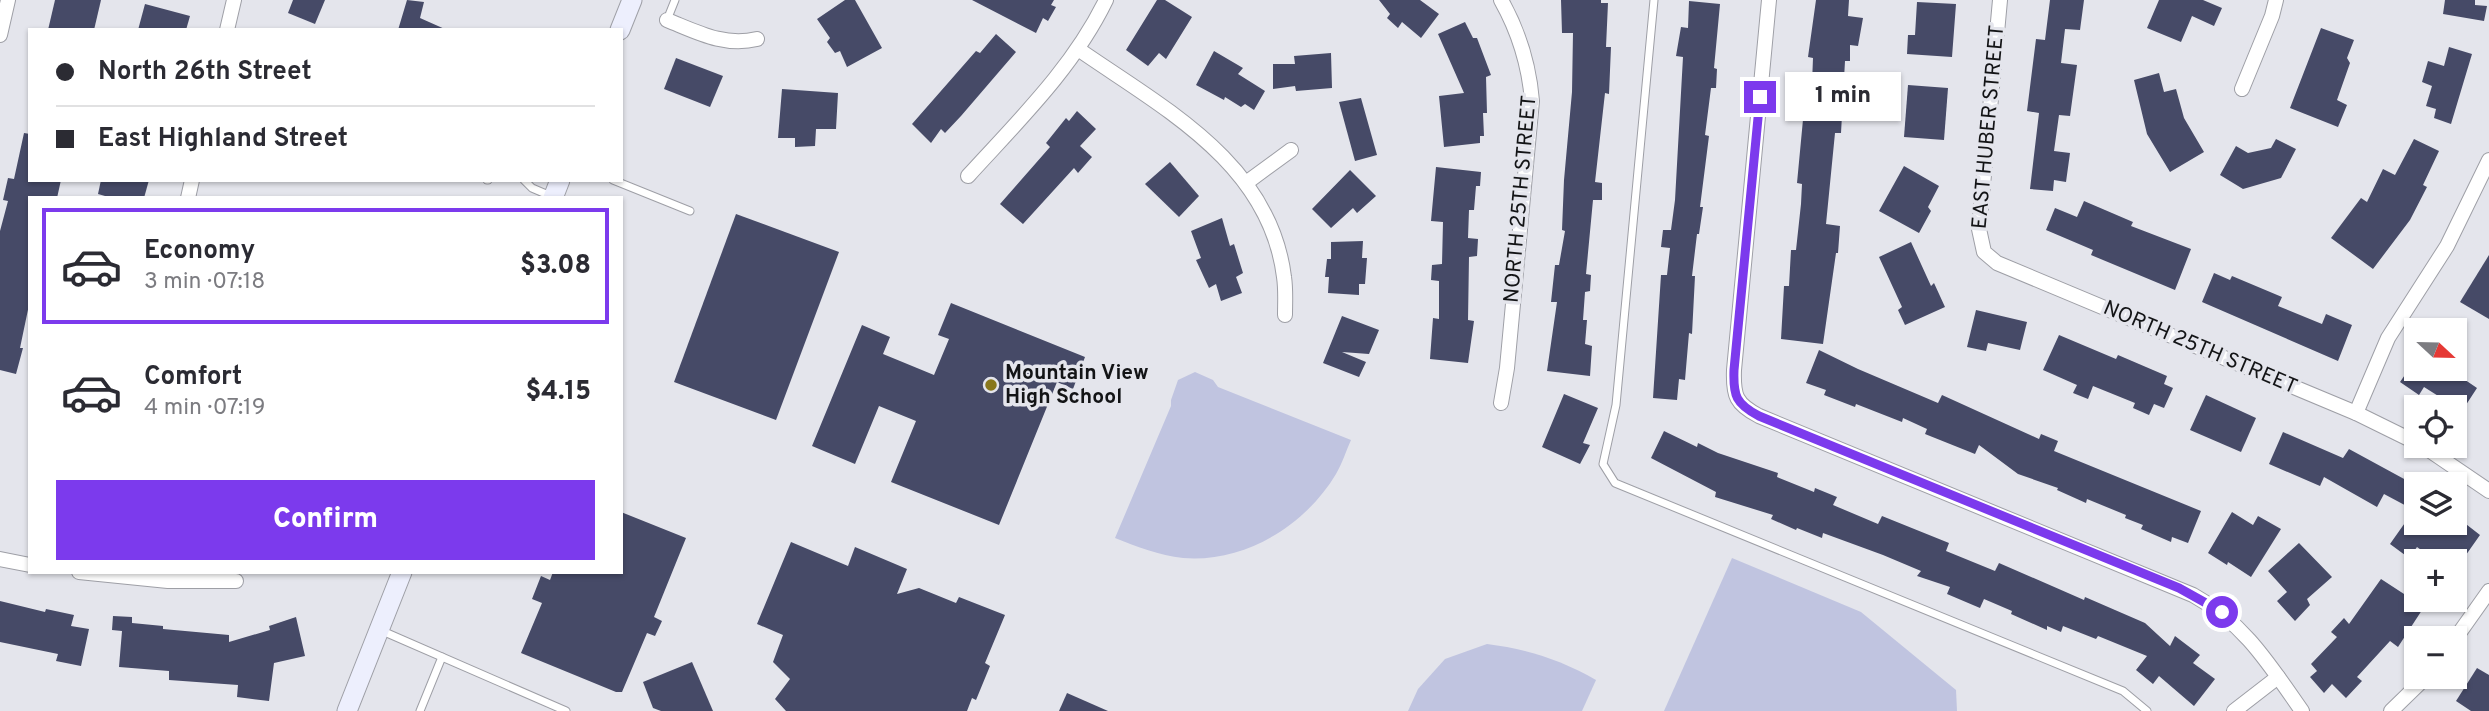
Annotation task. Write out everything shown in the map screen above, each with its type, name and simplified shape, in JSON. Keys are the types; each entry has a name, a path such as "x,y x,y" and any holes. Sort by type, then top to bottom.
{"main road":[{"path":"621,28 632,0"},
{"path":"347,711 401,574"}],"street":[{"path":"0,35 8,0"},
{"path":"227,28 234,0"},
{"path":"968,176 1046,90 1078,49 1106,0"},
{"name":"NORTH 25TH STREET","path":"1501,0 1520,39 1532,101 1501,403"},
{"path":"1769,0 1734,370 1737,399 1742,406 1759,416 2193,595 2222,612 2236,624 2302,711"},
{"name":"EAST HUBER STREET","path":"1984,252 1979,229 2000,0"},
{"path":"2242,89 2276,0"},
{"path":"667,20 713,39 736,43 757,39"},
{"path":"1078,49 1200,134 1226,158 1246,183 1268,222 1280,257 1284,278 1285,315"},
{"path":"1246,183 1292,150"},
{"path":"2356,412 2388,338 2446,246 2489,160"},
{"name":"NORTH 25TH STREET","path":"1984,252 2004,266 2356,412 2404,436"},
{"path":"2441,458 2489,491"},
{"path":"0,559 28,565"},
{"path":"109,574 169,582 236,581"},
{"path":"2465,626 2487,597"},
{"path":"2234,711 2278,677"},
{"path":"2391,711 2414,689"}],"lane":[{"path":"667,20 675,0"},
{"path":"1654,0 1616,405 1603,464 1615,483 2123,691 2147,711"},
{"path":"526,182 549,196"},
{"path":"618,182 690,211"},
{"path":"379,630 566,711"},
{"path":"421,711 442,657"}],"shaded area":[{"path":"1195,372 1213,380 1218,387 1351,440 1338,470 1323,493 1290,525 1250,547 1228,554 1183,558 1148,550 1115,538 1171,406 1178,380"},
{"path":"1732,558 1861,612 1956,690 1957,711 1664,711"},
{"path":"1487,644 1543,656 1596,680 1582,711 1408,711 1418,689 1445,659"}],"building":[{"path":"55,0 101,0 94,28 48,28"},
{"path":"293,0 325,0 315,24 288,13"},
{"path":"407,0 424,2 420,18 442,28 399,28"},
{"path":"845,0 855,0 882,48 847,67 840,51 835,53 827,42 830,38 817,19"},
{"path":"972,0 1054,0 1051,5 1056,7 1048,21 1043,18 1036,33"},
{"path":"1157,0 1165,0 1192,17 1166,59 1159,53 1148,66 1126,50"},
{"path":"1379,0 1420,0 1439,14 1421,38 1402,22 1398,28 1387,18 1390,14"},
{"path":"1561,0 1601,0 1601,3 1608,3 1606,47 1611,47 1609,94 1605,93 1595,182 1602,183 1602,200 1593,200 1586,274 1591,275 1590,291 1585,292 1583,320 1587,320 1585,344 1592,346 1590,376 1547,371 1557,302 1551,302 1555,265 1559,265 1565,231 1562,230 1564,180 1572,92 1573,33 1562,33"},
{"path":"1816,0 1849,0 1848,16 1863,18 1858,46 1850,45 1850,61 1845,61 1841,133 1835,133 1826,224 1840,226 1823,344 1781,339 1784,286 1789,286 1791,250 1796,250 1801,204 1802,184 1797,183 1804,109 1811,109 1813,58 1808,57"},
{"path":"2050,0 2084,0 2080,30 2065,29 2061,63 2077,65 2070,116 2059,115 2054,151 2070,153 2066,182 2054,180 2053,191 2030,189 2039,113 2027,111 2036,39 2045,40"},
{"path":"2159,0 2203,0 2222,8 2214,26 2192,16 2181,42 2147,28"},
{"path":"2445,0 2475,0 2475,5 2487,6 2484,21 2443,14"},
{"path":"1689,1 1720,4 1714,68 1717,69 1716,88 1711,88 1705,135 1709,136 1700,207 1703,207 1692,276 1695,276 1692,334 1689,333 1685,380 1679,379 1677,400 1653,398 1661,275 1667,275 1670,248 1661,247 1663,230 1671,230 1675,200 1683,57 1676,56 1681,27 1688,28"},
{"path":"1917,2 1956,4 1952,57 1907,54 1908,35 1915,35"},
{"path":"145,4 190,16 187,28 139,28"},
{"path":"1465,22 1473,38 1477,38 1491,75 1486,77 1487,113 1483,113 1484,136 1480,136 1480,143 1444,147 1439,96 1464,93 1438,34"},
{"path":"2321,28 2354,40 2347,58 2350,63 2337,100 2347,105 2338,127 2290,108"},
{"path":"996,34 1016,52 961,116 945,133 941,129 931,143 912,124 976,51 980,53"},
{"path":"2449,47 2472,54 2451,124 2434,118 2436,109 2426,106 2432,86 2422,82 2428,61 2444,66"},
{"path":"1214,51 1243,68 1238,74 1265,91 1254,110 1245,104 1241,107 1225,97 1224,100 1196,85"},
{"path":"1331,53 1332,88 1296,91 1295,86 1273,89 1273,64 1295,64 1294,56"},
{"path":"676,58 723,76 710,107 664,89"},
{"path":"2159,73 2164,92 2176,89 2184,118 2204,152 2170,172 2147,134 2134,80"},
{"path":"1908,85 1948,88 1944,140 1904,137"},
{"path":"782,89 838,93 836,129 816,129 815,146 795,147 795,138 778,138"},
{"path":"1361,98 1377,155 1355,161 1339,102"},
{"path":"1077,111 1096,129 1080,146 1092,157 1078,173 1074,168 1023,224 1000,204 1050,147 1046,143 1066,118 1069,121"},
{"path":"24,133 28,134 28,182 61,182 57,196 28,196 28,310 20,348 23,348 16,374 0,370 0,231 8,201 3,200 8,178 14,179"},
{"path":"2276,139 2296,149 2281,178 2243,189 2220,175 2236,146 2248,153 2271,148"},
{"path":"2414,139 2439,151 2423,185 2427,187 2410,220 2373,269 2331,238 2361,198 2367,202 2383,169 2395,175"},
{"path":"1170,162 1199,196 1179,217 1145,184"},
{"path":"1904,166 1939,186 1928,207 1931,211 1919,233 1879,211"},
{"path":"1436,167 1481,172 1480,186 1476,186 1474,210 1469,210 1468,238 1478,239 1477,256 1469,257 1468,320 1474,321 1468,363 1430,359 1433,318 1439,319 1439,281 1431,280 1432,265 1442,264 1443,222 1431,221"},
{"path":"1350,170 1376,196 1357,213 1353,208 1331,228 1312,209"},
{"path":"101,182 148,182 145,196 98,194"},
{"path":"2084,201 2133,222 2131,226 2191,249 2175,290 2091,255 2093,250 2046,230 2055,208 2077,217"},
{"path":"736,214 839,252 776,420 674,382"},
{"path":"1222,218 1230,246 1234,244 1243,273 1236,277 1242,293 1221,301 1216,284 1209,288 1196,260 1201,258 1191,231"},
{"path":"1363,241 1362,258 1367,258 1365,284 1359,284 1359,295 1328,293 1329,277 1325,277 1327,259 1331,259 1331,242"},
{"path":"1911,242 1931,286 1934,283 1945,307 1905,325 1898,310 1902,307 1879,257"},
{"path":"2489,255 2489,319 2460,302"},
{"path":"2214,273 2230,280 2232,276 2282,297 2278,306 2322,324 2326,314 2352,325 2338,361 2202,302"},
{"path":"951,303 1085,357 1073,389 1057,382 999,525 891,482 916,421 879,406 855,464 812,446 862,325 890,337 883,354 934,375 949,339 938,335"},
{"path":"1976,310 2027,322 2020,350 1988,343 1986,351 1967,347"},
{"path":"1342,316 1379,330 1369,354 1342,352 1366,362 1359,377 1323,363"},
{"path":"2059,335 2116,359 2118,355 2167,376 2164,384 2173,388 2164,408 2154,404 2149,415 2133,408 2135,403 2093,386 2088,399 2073,393 2077,385 2043,370"},
{"path":"1819,350 1938,403 1942,395 2039,439 2041,434 2058,441 2054,451 2201,511 2188,543 2172,537 2171,542 2141,529 2143,525 2125,518 2126,515 2087,499 2086,503 2057,490 2058,488 2018,474 1979,445 1975,454 1925,434 1927,429 1903,418 1902,422 1824,395 1826,390 1806,383"},
{"path":"2404,376 2404,382 2468,382 2477,388 2467,403 2467,395 2437,395 2424,387 2419,395 2400,382"},
{"path":"1564,394 1598,408 1583,443 1590,445 1580,464 1542,447"},
{"path":"2206,395 2256,418 2241,452 2190,430"},
{"path":"1664,431 1697,447 1698,443 1718,453 1778,473 1777,477 1814,492 1815,488 1837,497 1833,505 1878,524 1882,516 1949,543 1946,551 1995,571 1999,563 2084,600 2085,597 2145,623 2170,646 2175,636 2200,655 2193,663 2215,679 2194,706 2159,676 2153,684 2136,670 2147,656 2098,636 2096,639 2063,626 2061,632 2047,626 2047,630 1984,599 1980,608 1947,594 1950,587 1917,576 1921,571 1883,555 1823,533 1822,538 1797,528 1796,530 1771,519 1773,515 1715,497 1716,492 1651,458"},
{"path":"2283,432 2343,458 2349,449 2404,479 2404,505 2384,494 2377,507 2324,477 2320,486 2269,464"},
{"path":"2232,512 2253,525 2258,516 2281,529 2251,577 2208,553"},
{"path":"623,513 686,538 654,617 662,621 655,636 647,633 622,692 616,692 521,653 542,603 532,599 541,576 550,580 552,574 623,574"},
{"path":"2404,524 2404,535 2467,535 2467,525 2480,535 2467,553 2467,549 2417,547 2404,549 2404,554 2390,544"},
{"path":"791,542 848,566 855,547 907,569 897,594 919,588 956,603 959,597 1005,615 985,663 990,666 976,700 972,698 967,711 786,711 775,699 790,679 773,662 783,635 757,624"},
{"path":"2299,543 2332,577 2307,599 2310,605 2295,621 2277,601 2287,592 2268,571"},
{"path":"2381,579 2404,594 2404,612 2421,612 2412,626 2404,626 2404,638 2398,647 2390,641 2357,677 2362,681 2346,698 2332,684 2324,693 2310,677 2317,671 2311,664 2337,637 2331,632 2344,618 2349,624"},
{"path":"0,601 45,612 46,609 74,615 71,626 89,629 81,666 56,661 58,654 0,642"},
{"path":"113,616 132,617 132,623 163,626 163,629 229,635 229,642 270,630 269,626 296,617 305,656 274,663 269,701 237,697 238,685 169,680 169,671 119,667 122,631 112,630"},
{"path":"692,662 713,711 661,711 653,708 643,682"},
{"path":"2477,668 2489,675 2489,711 2471,711 2456,701 2464,689 2467,689 2467,684"},
{"path":"1067,693 1108,711 1059,711"}],"place":[{"name":"Mountain View High School","path":"991,385"}],"route":[{"path":"1760,97 1734,370 1734,390 1742,406 1759,416 2179,588 2222,612"}]}
